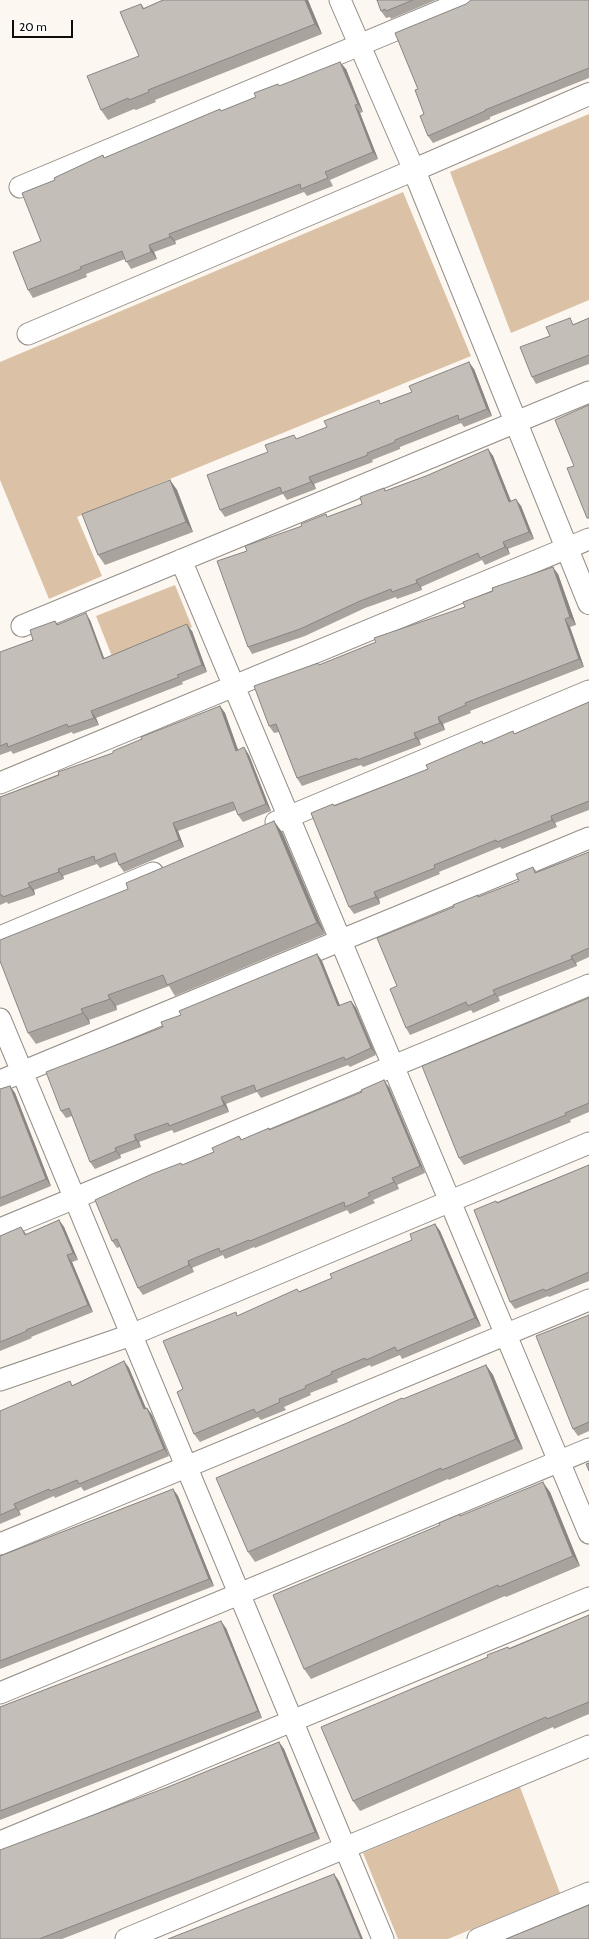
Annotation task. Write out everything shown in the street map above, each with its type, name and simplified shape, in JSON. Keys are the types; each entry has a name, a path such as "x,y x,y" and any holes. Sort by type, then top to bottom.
{"street":[{"path":"340,0 414,170 589,603"},
{"path":"20,187 467,0"},
{"path":"28,334 589,94"},
{"path":"22,626 589,392"},
{"path":"0,783 589,539"},
{"path":"181,560 589,1533"},
{"path":"260,829 589,691"},
{"path":"0,1081 589,838"},
{"path":"0,937 173,865"},
{"path":"0,1229 589,985"},
{"path":"0,1019 383,1939"},
{"path":"0,1380 131,1335 589,1143"},
{"path":"0,1544 589,1300"},
{"path":"0,1693 589,1449"},
{"path":"0,1842 589,1598"},
{"path":"126,1939 589,1746"},
{"path":"478,1939 589,1893"}],"shaded area":[{"path":"589,114 589,300 511,333 450,172"},
{"path":"403,192 471,356 77,517 102,576 49,599 0,480 0,362"},
{"path":"175,585 192,627 113,659 96,616"},
{"path":"520,1787 560,1893 448,1939 398,1939 363,1853"}],"building":[{"path":"163,0 305,0 315,24 101,110 87,76 139,56 120,12 141,4 143,9"},
{"path":"377,0 413,0 386,11 385,9 381,11"},
{"path":"471,0 589,0 589,68 485,110 428,136 420,116 424,114 415,90 418,89 395,33 466,4"},
{"path":"340,62 358,104 355,105 373,152 325,172 328,178 301,189 300,184 169,234 170,237 149,245 151,252 126,262 122,251 80,267 81,269 28,290 13,252 41,241 22,193 55,180 54,178 103,155 104,158 220,109 221,111 256,97 254,93 278,84 279,86"},
{"path":"570,318 573,325 589,318 589,355 532,377 520,347 550,336 546,327"},
{"path":"469,362 487,409 459,420 458,415 395,440 395,442 367,453 368,455 309,477 311,482 282,493 280,487 220,510 207,475 268,452 265,445 294,435 296,439 327,427 324,421 379,400 380,404 412,392 409,386"},
{"path":"589,405 589,518 587,518 567,468 574,466 555,420"},
{"path":"488,449 509,502 516,499 529,532 503,542 505,547 480,558 478,553 416,580 417,583 392,592 391,589 360,601 300,629 248,647 217,561 247,551 245,546 302,526 301,524 326,514 327,517 362,504 360,497 384,488 385,491 426,476"},
{"path":"170,480 186,522 98,555 82,514"},
{"path":"553,567 570,617 565,619 579,659 465,703 466,705 438,717 440,723 414,733 416,738 357,760 357,758 297,778 276,724 269,726 254,686 318,663 319,665 376,642 374,638 465,607 463,602 493,591 492,588"},
{"path":"86,613 103,659 187,624 202,665 177,675 179,677 91,711 94,718 68,727 67,724 8,747 7,743 0,746 0,652 33,640 30,630 55,621 57,625"},
{"path":"589,702 589,801 551,816 552,820 497,842 496,840 434,865 435,868 374,892 376,897 349,907 311,813 333,804 334,806 428,769 426,765 482,741 483,744 513,731 514,734"},
{"path":"220,706 236,751 244,747 266,804 238,815 233,802 173,823 179,840 119,865 115,853 95,861 94,856 58,869 59,872 28,883 30,887 3,897 0,895 0,797 59,775 58,772 113,753 113,751 142,739 141,737"},
{"path":"274,821 317,923 167,985 163,975 108,995 110,999 81,1009 83,1013 28,1033 0,961 0,940 128,889 126,883"},
{"path":"589,852 589,948 571,956 572,959 493,990 495,994 468,1006 466,1002 406,1028 390,989 397,986 377,938 454,907 453,905 519,881 516,874 533,867 535,873"},
{"path":"317,954 338,1006 351,1001 371,1048 345,1060 344,1057 256,1091 254,1085 221,1097 224,1105 169,1126 168,1123 134,1135 136,1140 115,1148 116,1151 90,1162 69,1108 61,1111 46,1072 163,1027 161,1022 181,1015 179,1011"},
{"path":"589,998 589,1103 565,1113 566,1115 459,1158 422,1066"},
{"path":"384,1080 420,1166 392,1178 394,1182 368,1193 370,1196 345,1207 344,1202 250,1241 249,1240 220,1252 219,1248 188,1261 189,1265 138,1288 117,1239 112,1241 95,1200 152,1174 181,1163 182,1165 214,1152 212,1148 239,1136 241,1140 269,1128 269,1130 362,1092 361,1090"},
{"path":"10,1086 46,1179 0,1198 0,1089"},
{"path":"589,1165 589,1272 545,1291 544,1289 510,1302 474,1210 496,1201 497,1203"},
{"path":"59,1220 73,1253 67,1255 88,1305 0,1342 0,1236 21,1227 25,1235"},
{"path":"435,1224 475,1318 397,1351 395,1347 366,1360 365,1358 331,1372 332,1374 305,1386 306,1388 279,1399 280,1402 256,1413 254,1409 194,1434 177,1392 183,1389 163,1341 236,1312 237,1316 297,1289 299,1292 332,1278 330,1274 412,1240 410,1234"},
{"path":"589,1315 589,1422 573,1429 536,1336"},
{"path":"124,1361 144,1409 147,1408 164,1449 79,1484 77,1480 50,1491 49,1489 14,1504 16,1508 0,1515 0,1411 70,1381 72,1386"},
{"path":"486,1365 516,1439 442,1470 441,1468 248,1552 216,1478 347,1423 402,1398 403,1399"},
{"path":"589,1463 589,1471 586,1464"},
{"path":"543,1482 573,1556 499,1587 498,1585 304,1669 273,1595 440,1525 439,1523 460,1514 460,1516"},
{"path":"173,1489 209,1579 0,1661 0,1556"},
{"path":"589,1615 589,1702 547,1719 546,1717 353,1801 321,1727 488,1657 487,1655 508,1647 509,1649"},
{"path":"221,1621 258,1711 0,1811 0,1707"},
{"path":"279,1742 315,1832 39,1939 0,1939 0,1850 168,1787"},
{"path":"334,1874 361,1939 168,1939"},
{"path":"589,1905 589,1939 506,1939"}]}
